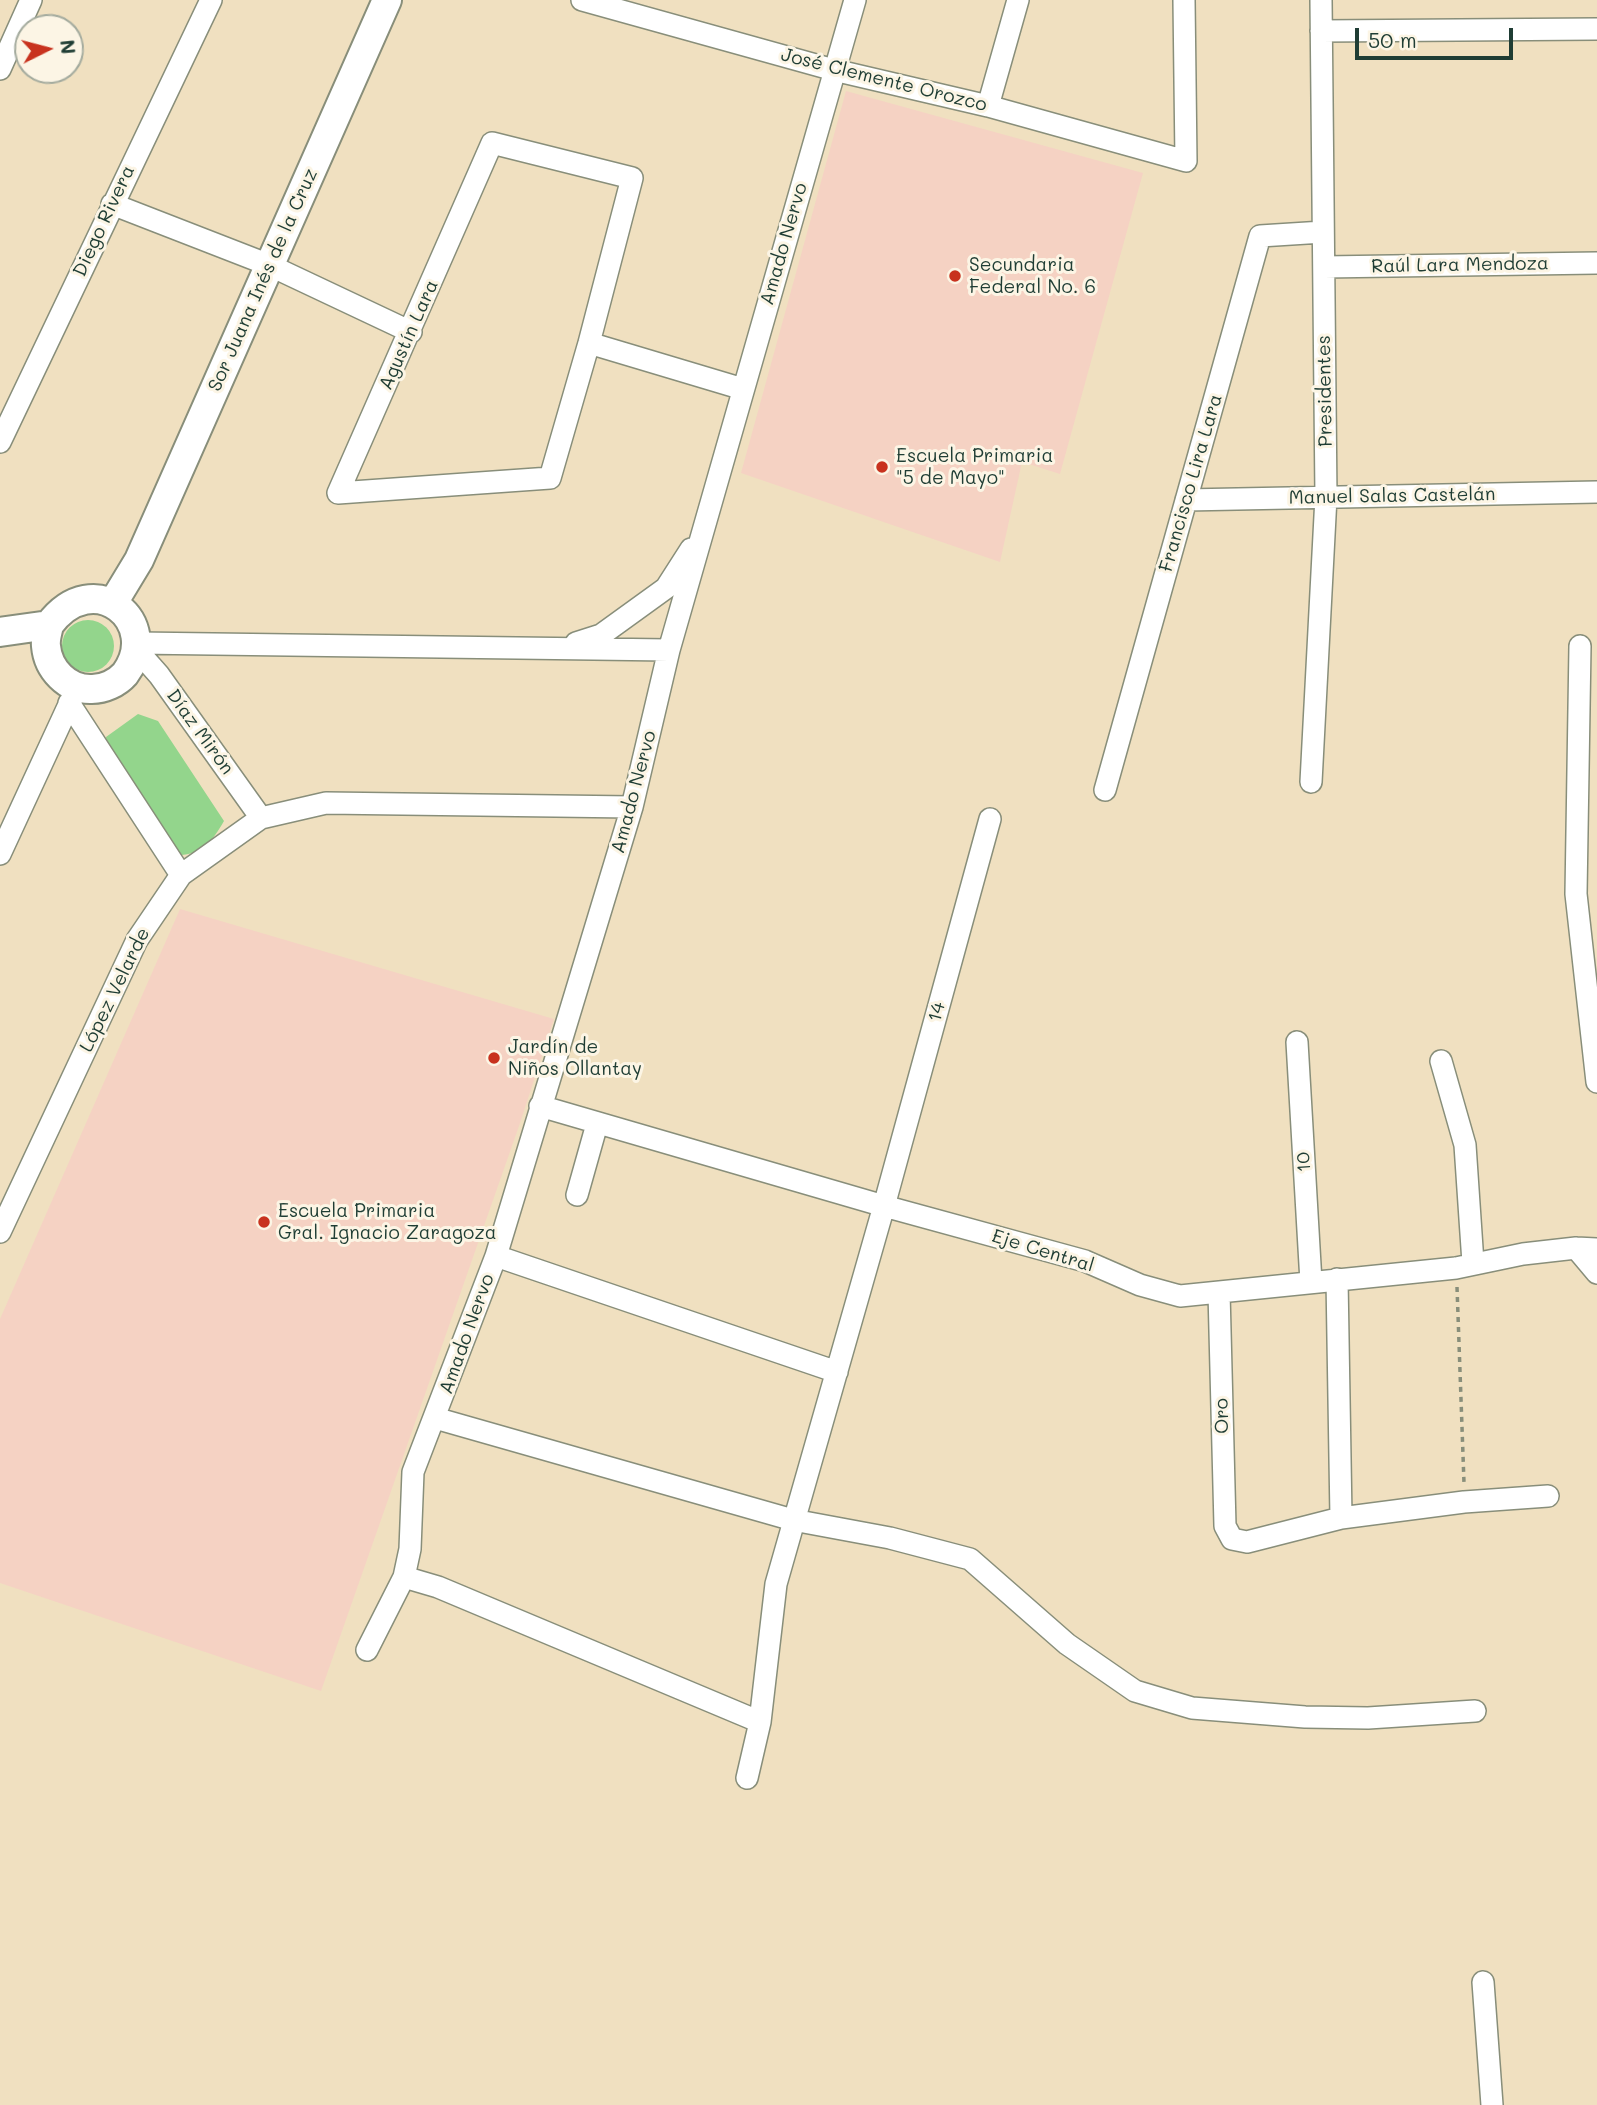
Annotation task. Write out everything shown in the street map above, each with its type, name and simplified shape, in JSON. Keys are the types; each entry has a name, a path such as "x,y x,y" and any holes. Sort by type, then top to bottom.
{"main road":[{"name":"Sor Juana Inés de la Cruz","path":"113,603 139,560 387,0"},
{"path":"95,598 113,603 125,613 134,627 136,646 133,663 121,679 103,688 73,695 49,662 46,643 50,625 61,610 76,600 95,598"},
{"path":"0,632 50,625"}],"street":[{"path":"0,69 31,0"},
{"name":"Diego Rivera","path":"0,442 211,0"},
{"name":"José Clemente Orozco","path":"582,0 834,70 988,106 1185,161 1184,0"},
{"name":"Amado Nervo","path":"367,1650 404,1577 410,1549 413,1472 495,1256 632,807 669,650 855,0"},
{"path":"988,106 1018,0"},
{"name":"Presidentes","path":"1311,782 1326,497 1321,0"},
{"path":"1321,31 1597,29"},
{"name":"Agustín Lara","path":"492,143 632,178 550,478 338,493 411,332 492,143"},
{"path":"112,204 269,265 411,332"},
{"name":"Francisco Lira Lara","path":"1105,790 1260,236 1323,232"},
{"name":"Raúl Lara Mendoza","path":"1324,267 1597,263"},
{"path":"589,343 743,388"},
{"name":"Manuel Salas Castelán","path":"1186,500 1597,492"},
{"path":"560,649 601,635 666,588 704,529"},
{"path":"136,646 669,650"},
{"name":"Díaz Mirón","path":"136,646 261,818"},
{"path":"1580,646 1576,894 1591,977 1597,1082"},
{"path":"0,853 73,695"},
{"path":"73,695 181,874"},
{"name":"López Velarde","path":"0,1232 137,940 181,874 261,818 326,803 632,807"},
{"name":"14","path":"747,1779 760,1722 776,1584 884,1206 990,819"},
{"name":"10","path":"1297,1042 1311,1282"},
{"path":"1441,1061 1465,1145 1465,1266"},
{"name":"Eje Central","path":"540,1106 1085,1261 1140,1285 1180,1296 1465,1266 1523,1254 1576,1248 1597,1249"},
{"path":"577,1195 597,1124"},
{"path":"1576,1248 1597,1273"},
{"path":"495,1256 837,1372"},
{"path":"1337,1279 1341,1518 1464,1502 1548,1496"},
{"name":"Oro","path":"1219,1292 1225,1526 1233,1539 1247,1542 1341,1518"},
{"path":"435,1418 793,1520 890,1538 970,1559 1067,1644 1135,1692 1192,1708 1305,1717 1368,1718 1475,1710"},
{"path":"404,1577 438,1587 760,1722"},
{"path":"1483,1982 1492,2105"}],"path":[{"path":"1464,1502 1465,1266"}],"shaded area":[{"name":"Secundaria Federal No. 6","path":"846,91 1143,173 1060,474 1022,462 1000,562 741,473"},
{"name":"Escuela Primaria Gral. Ignacio Zaragoza","path":"180,909 554,1019 321,1691 0,1583 0,1319"}],"green space":[{"path":"88,620 98,622 106,628 112,636 112,656 106,664 98,670 88,672 78,670 70,664 64,656 62,646 64,636 70,628 78,622"},
{"path":"138,714 158,721 224,821 210,841 192,853 175,855 107,753 106,737"}],"place":[{"name":"Secundaria Federal No. 6","path":"955,276"},
{"name":"Escuela Primaria \"5 de Mayo\"","path":"882,467"},
{"name":"Jardín de Niños Ollantay","path":"494,1058"},
{"name":"Escuela Primaria Gral. Ignacio Zaragoza","path":"264,1222"}]}
